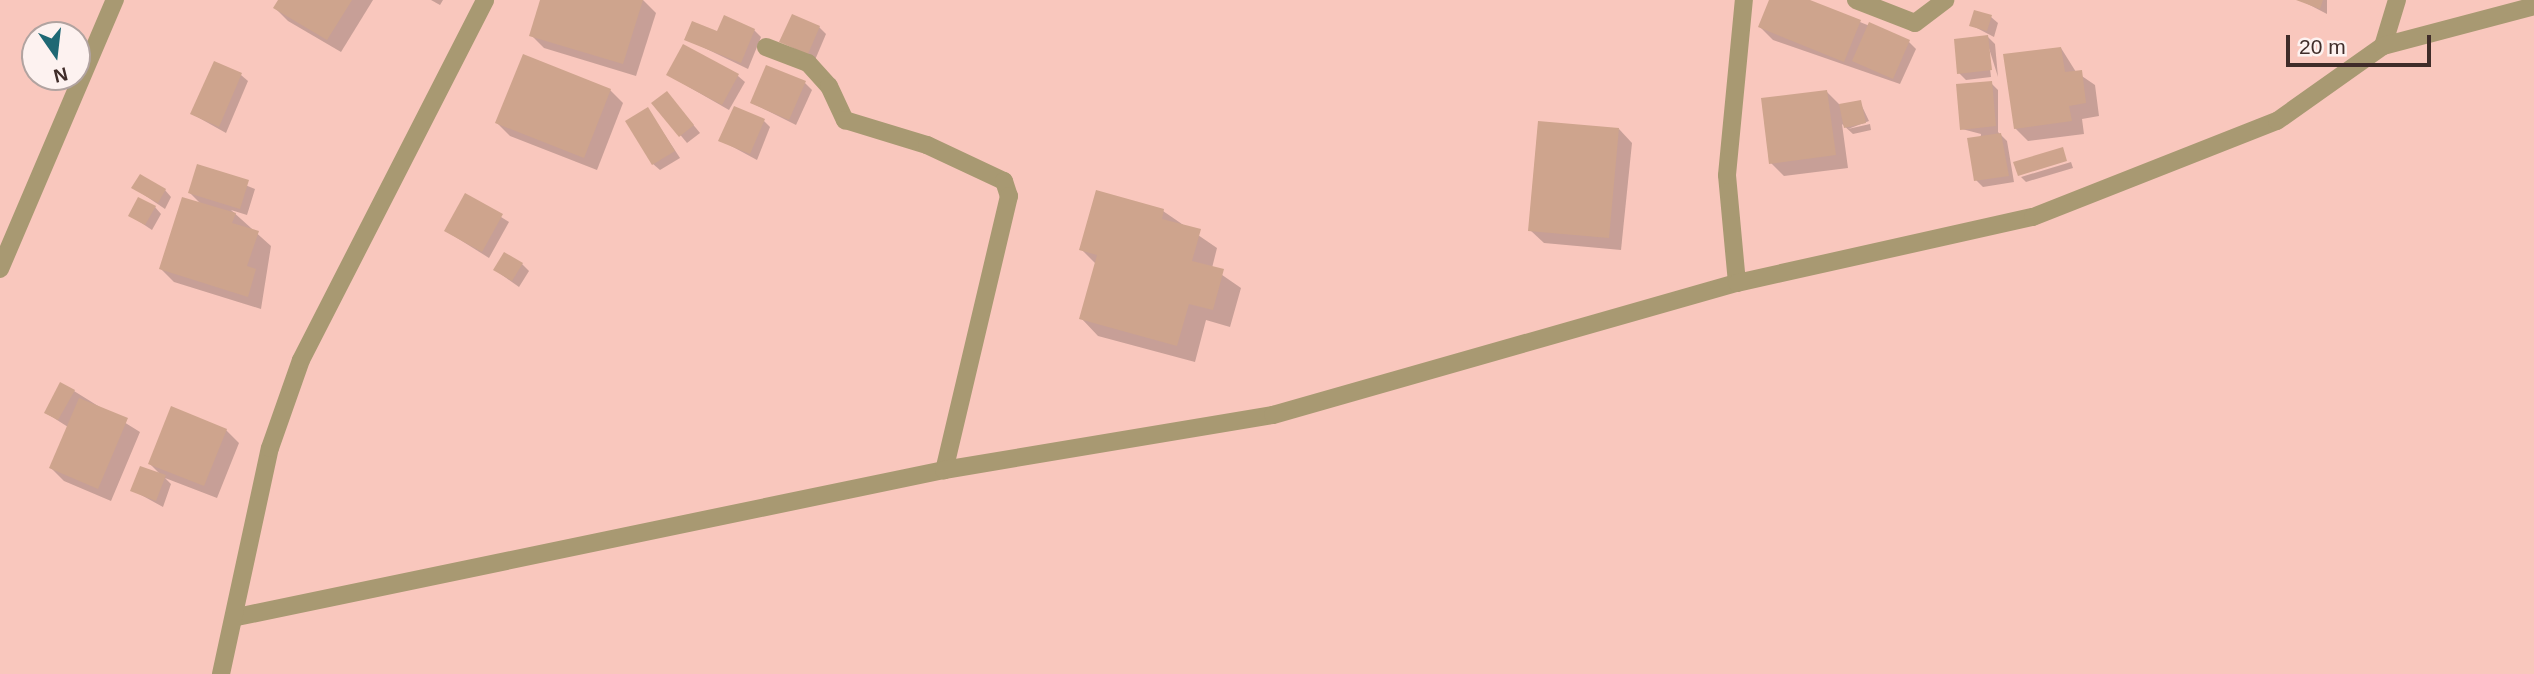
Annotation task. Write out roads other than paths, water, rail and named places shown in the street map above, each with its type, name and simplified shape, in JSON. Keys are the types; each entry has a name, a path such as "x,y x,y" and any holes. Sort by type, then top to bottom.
{"street":[{"path":"0,269 115,0"},
{"path":"220,674 237,617 270,448 301,360 485,0"},
{"path":"1737,283 1727,175 1744,0"},
{"path":"1856,0 1915,23 1945,0"},
{"path":"2383,46 2397,0"},
{"path":"237,617 944,470 1273,415 1737,283 2033,217 2277,121 2383,46 2534,6"},
{"path":"766,47 808,63 830,86 845,120 927,145 1004,181 1009,197 944,470"}]}
